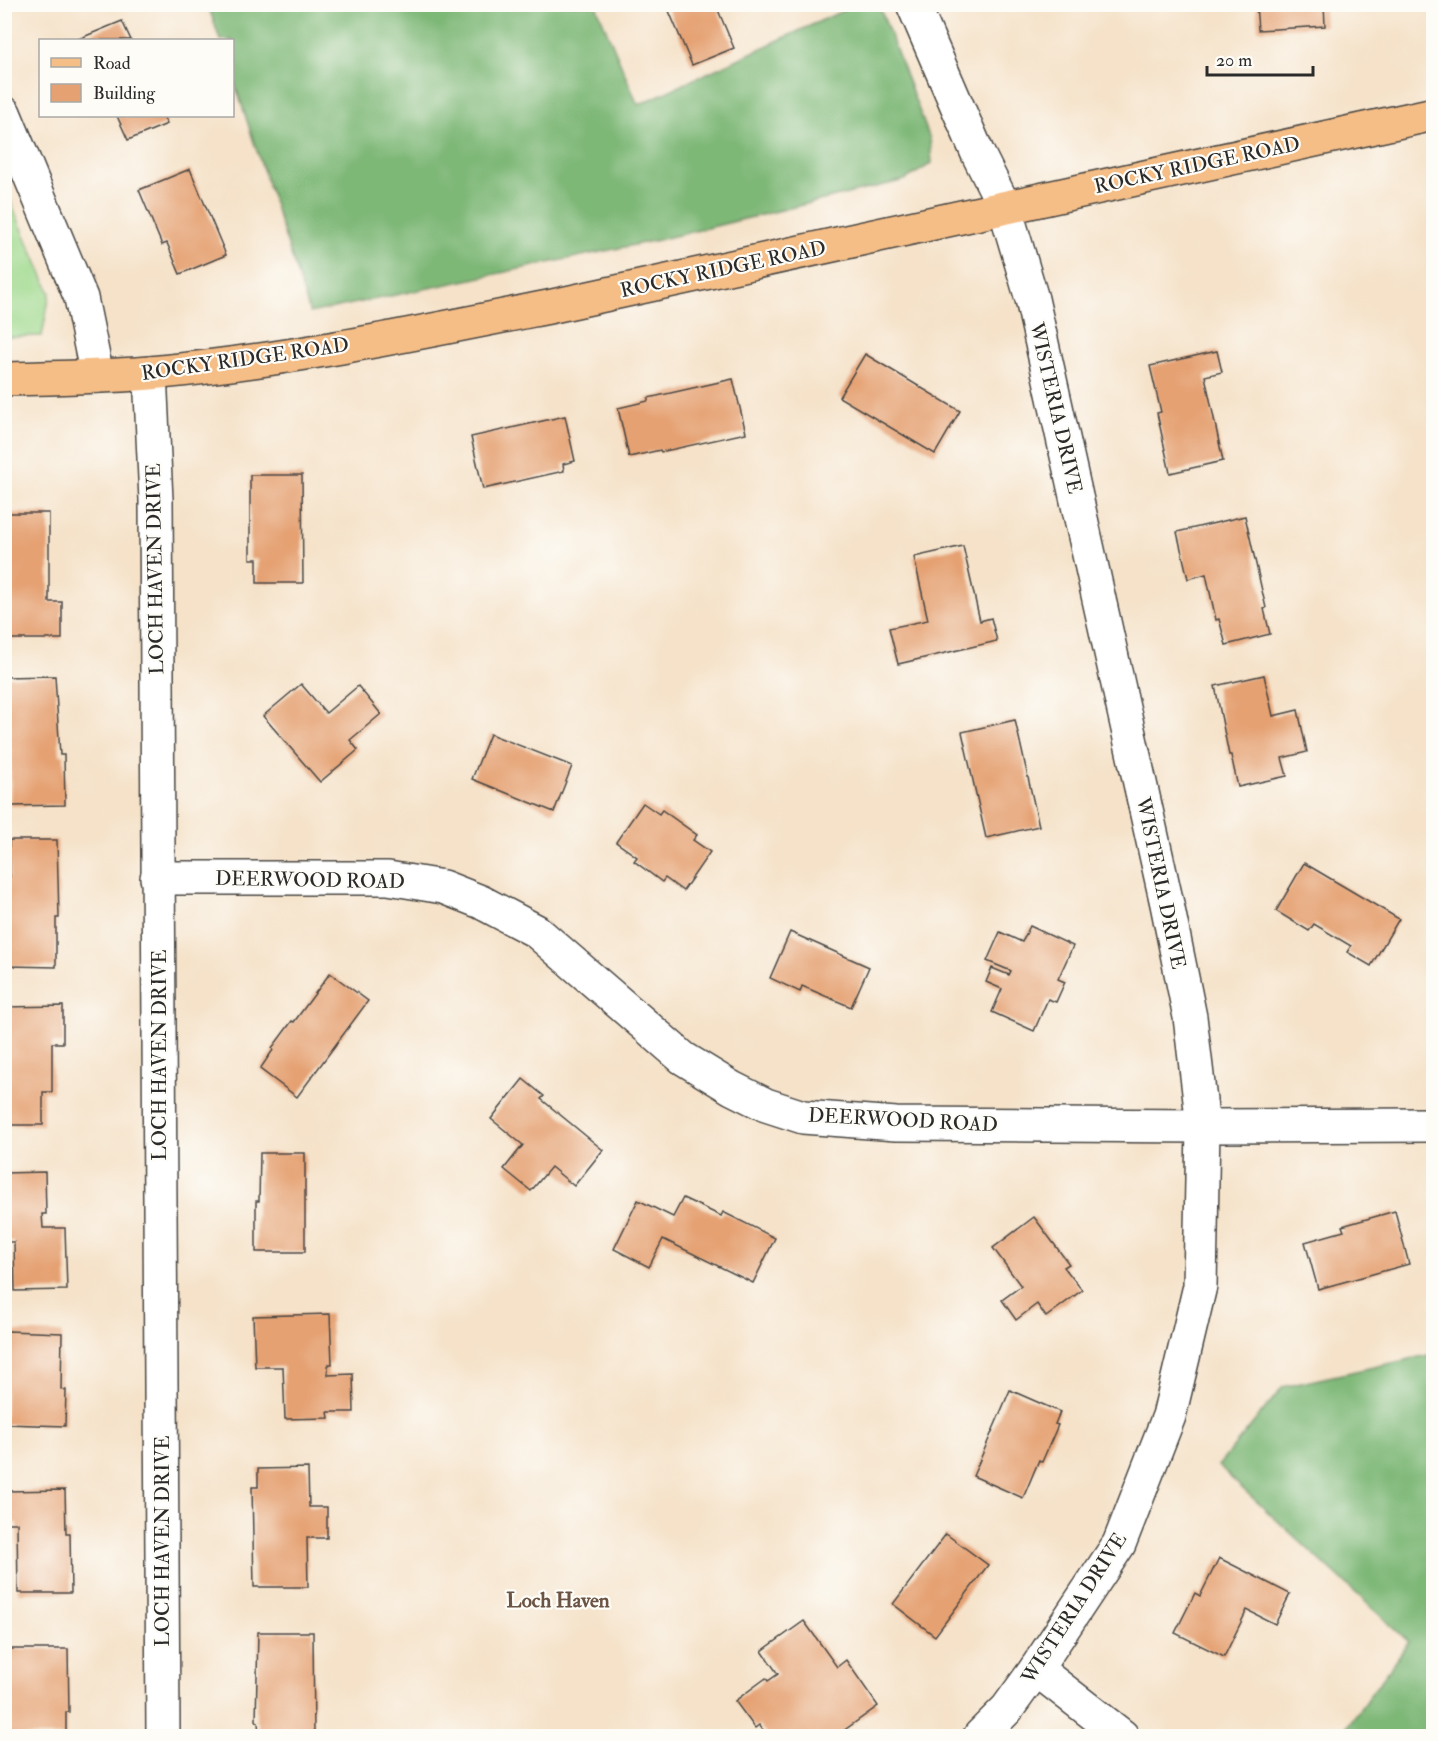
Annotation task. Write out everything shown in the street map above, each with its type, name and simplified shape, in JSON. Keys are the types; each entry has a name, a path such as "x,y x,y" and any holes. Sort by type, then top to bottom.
{"main road":[{"name":"ROCKY RIDGE ROAD","path":"4,379 150,373 237,363 417,334 1434,114"}],"street":[{"name":"WISTERIA DRIVE","path":"913,4 978,154 1005,208 1032,299 1167,904 1190,1017 1203,1126 1200,1286 1169,1416 1119,1544 1036,1669 1007,1709 980,1737"},
{"path":"4,113 81,298 97,376"},
{"name":"LOCH HAVEN DRIVE","path":"150,373 156,500 163,1737"},
{"name":"DEERWOOD ROAD","path":"157,878 388,878 443,887 481,902 536,931 683,1058 766,1105 803,1117 896,1124 1434,1125"},
{"path":"1036,1669 1122,1737"}],"green space":[{"path":"208,5 596,5 638,105 855,5 879,5 930,139 932,163 905,180 658,240 310,313 234,81 234,39 220,39"},
{"path":"5,189 50,293 42,336 5,337"},
{"path":"1433,1354 1433,1736 1340,1736 1409,1642 1218,1466 1283,1387"}],"building":[{"path":"666,4 723,4 725,8 718,10 734,48 692,65"},
{"path":"1256,4 1324,4 1325,26 1258,30"},
{"path":"122,21 131,39 78,39"},
{"path":"117,117 164,117 167,124 128,140"},
{"path":"190,169 226,255 180,274 167,243 162,245 139,190"},
{"path":"1217,351 1222,372 1205,376 1223,461 1170,473 1157,413 1161,412 1150,366"},
{"path":"865,354 960,411 935,454 839,397"},
{"path":"733,379 746,433 629,457 618,408 648,401 648,398"},
{"path":"565,416 575,461 563,464 564,471 483,489 471,437"},
{"path":"250,475 302,475 303,583 257,583 257,559 250,559"},
{"path":"4,513 49,513 49,602 62,602 62,639 4,639"},
{"path":"1245,516 1270,634 1226,645 1219,619 1216,620 1206,574 1188,579 1177,532"},
{"path":"963,546 980,621 991,618 997,641 898,664 889,628 928,620 914,557"},
{"path":"1264,675 1273,716 1298,710 1307,752 1282,758 1287,776 1238,787 1215,686"},
{"path":"55,676 60,755 64,755 65,805 10,806 11,749 4,749 4,677"},
{"path":"301,684 326,713 358,686 381,714 350,740 358,750 320,782 263,716"},
{"path":"1015,720 1039,826 986,838 962,732"},
{"path":"490,734 572,766 554,812 472,779"},
{"path":"643,803 659,814 662,810 697,835 693,840 710,852 683,891 665,878 662,882 634,861 637,857 616,842"},
{"path":"9,840 57,840 59,918 56,918 56,967 8,966 7,928 4,928 4,875 10,876"},
{"path":"1304,863 1399,919 1371,966 1347,952 1351,946 1314,924 1309,931 1276,911"},
{"path":"1030,926 1073,946 1058,979 1065,982 1056,1002 1048,999 1034,1031 992,1012 1002,989 986,982 992,968 1009,975 1011,971 987,961 1000,932 1022,942"},
{"path":"790,932 869,967 851,1007 802,986 800,992 770,978"},
{"path":"330,973 368,1001 297,1097 260,1069 273,1050 272,1048"},
{"path":"63,1006 63,1043 52,1043 52,1092 43,1092 43,1125 4,1125 4,1007"},
{"path":"523,1079 544,1096 541,1099 603,1150 574,1186 551,1167 531,1191 504,1169 523,1145 491,1119"},
{"path":"260,1153 305,1153 305,1252 256,1252 256,1201 259,1201"},
{"path":"45,1172 46,1214 42,1214 43,1228 65,1228 67,1290 15,1291 14,1242 4,1242 4,1173"},
{"path":"683,1198 721,1216 723,1212 775,1238 753,1283 663,1239 649,1267 614,1249 638,1200 673,1217"},
{"path":"1395,1211 1409,1264 1318,1289 1305,1242 1344,1231 1342,1226"},
{"path":"1034,1217 1069,1264 1064,1267 1082,1290 1046,1317 1037,1304 1016,1320 1002,1300 1021,1286 993,1248"},
{"path":"330,1314 332,1364 328,1364 328,1375 353,1374 354,1412 328,1412 329,1418 285,1419 283,1367 255,1367 253,1316"},
{"path":"7,1331 62,1333 61,1389 66,1390 65,1426 5,1424"},
{"path":"1010,1390 1060,1412 1055,1424 1058,1425 1042,1462 1039,1460 1023,1498 973,1476"},
{"path":"308,1468 309,1507 327,1507 327,1538 307,1538 308,1587 254,1587 252,1487 258,1487 258,1469"},
{"path":"65,1490 66,1533 70,1533 71,1593 18,1593 17,1523 4,1523 4,1491"},
{"path":"946,1534 988,1565 935,1636 893,1604"},
{"path":"1219,1558 1290,1594 1275,1624 1247,1610 1224,1657 1175,1633 1195,1593 1200,1596"},
{"path":"804,1621 837,1667 846,1660 878,1706 836,1736 768,1736 759,1725 755,1728 735,1701 766,1678 768,1681 778,1674 762,1651"},
{"path":"258,1632 313,1632 314,1736 259,1736 256,1721"},
{"path":"4,1649 68,1649 69,1712 66,1712 66,1736 4,1736 4,1704 11,1704 11,1680 4,1680"}],"district":[{"name":"Loch Haven","path":"558,1600"}]}
